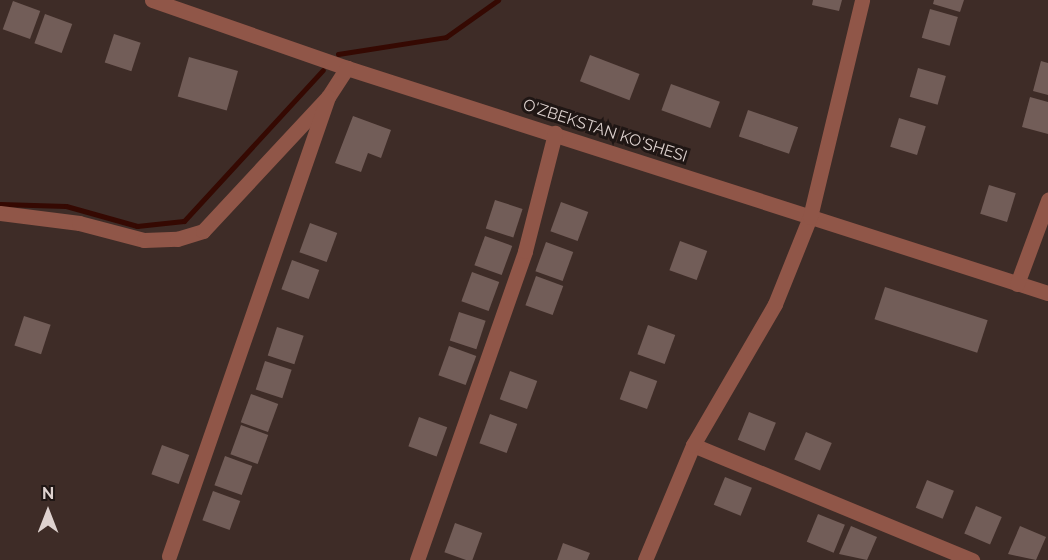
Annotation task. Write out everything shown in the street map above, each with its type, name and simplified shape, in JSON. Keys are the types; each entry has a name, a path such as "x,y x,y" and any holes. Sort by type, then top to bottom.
{"street":[{"name":"O'ZBEKSTAN KO'SHESI","path":"152,0 347,68 1048,293"},
{"path":"645,560 693,445 775,304 810,217 862,0"},
{"path":"0,213 78,222 144,240 177,239 203,231 328,97 347,68"},
{"path":"169,556 328,97"},
{"path":"417,560 525,251 555,133"},
{"path":"1017,284 1048,200"},
{"path":"693,445 972,560"}],"building":[{"path":"813,0 842,0 839,11 812,5"},
{"path":"934,0 964,0 960,12 933,4"},
{"path":"13,1 40,11 30,39 3,29"},
{"path":"930,9 958,17 950,46 922,38"},
{"path":"45,14 72,24 62,53 34,43"},
{"path":"114,34 141,43 131,71 105,63"},
{"path":"590,55 639,74 629,100 580,81"},
{"path":"189,57 238,71 227,110 178,96"},
{"path":"1041,61 1048,63 1048,95 1033,91"},
{"path":"918,68 946,76 938,105 910,97"},
{"path":"671,84 720,102 710,128 661,110"},
{"path":"1030,97 1048,102 1048,134 1022,127"},
{"path":"748,110 798,127 789,154 739,136"},
{"path":"353,116 391,130 381,158 368,153 361,172 335,163"},
{"path":"899,118 926,126 917,155 890,147"},
{"path":"989,185 1016,193 1007,222 980,214"},
{"path":"495,200 523,209 513,237 486,229"},
{"path":"561,202 588,212 578,241 550,231"},
{"path":"310,223 337,233 327,262 299,252"},
{"path":"485,236 512,246 502,275 474,265"},
{"path":"680,241 707,251 697,280 669,270"},
{"path":"546,242 573,252 563,281 535,271"},
{"path":"292,260 319,270 309,299 281,289"},
{"path":"472,272 499,282 489,311 461,301"},
{"path":"536,276 563,286 553,315 525,305"},
{"path":"885,287 988,320 977,353 874,319"},
{"path":"459,312 486,321 476,349 450,341"},
{"path":"24,316 51,325 41,354 14,345"},
{"path":"648,325 675,335 665,364 637,354"},
{"path":"277,327 304,336 294,364 268,356"},
{"path":"449,346 476,356 466,385 438,375"},
{"path":"265,361 292,370 282,398 256,390"},
{"path":"510,371 537,381 527,409 500,399"},
{"path":"630,371 657,381 647,409 620,399"},
{"path":"251,394 278,404 268,432 241,422"},
{"path":"749,412 776,423 765,451 738,440"},
{"path":"490,414 517,424 507,453 479,443"},
{"path":"419,417 447,427 437,456 408,446"},
{"path":"241,425 268,435 258,464 230,454"},
{"path":"806,432 832,443 820,471 794,460"},
{"path":"162,445 189,455 179,484 151,474"},
{"path":"225,456 252,466 242,495 214,485"},
{"path":"725,477 752,488 741,516 714,505"},
{"path":"927,480 954,491 943,519 916,508"},
{"path":"213,491 240,501 230,530 202,520"},
{"path":"976,506 1002,517 990,545 964,534"},
{"path":"818,514 845,525 834,553 807,542"},
{"path":"455,523 482,533 472,560 444,552"},
{"path":"851,526 877,537 867,560 839,554"},
{"path":"1020,526 1046,537 1036,560 1008,554"},
{"path":"563,543 590,553 587,560 557,560"}],"waterway":[{"path":"338,54 446,37 498,0"},
{"path":"0,204 66,206 137,226 184,221 323,70"}]}
